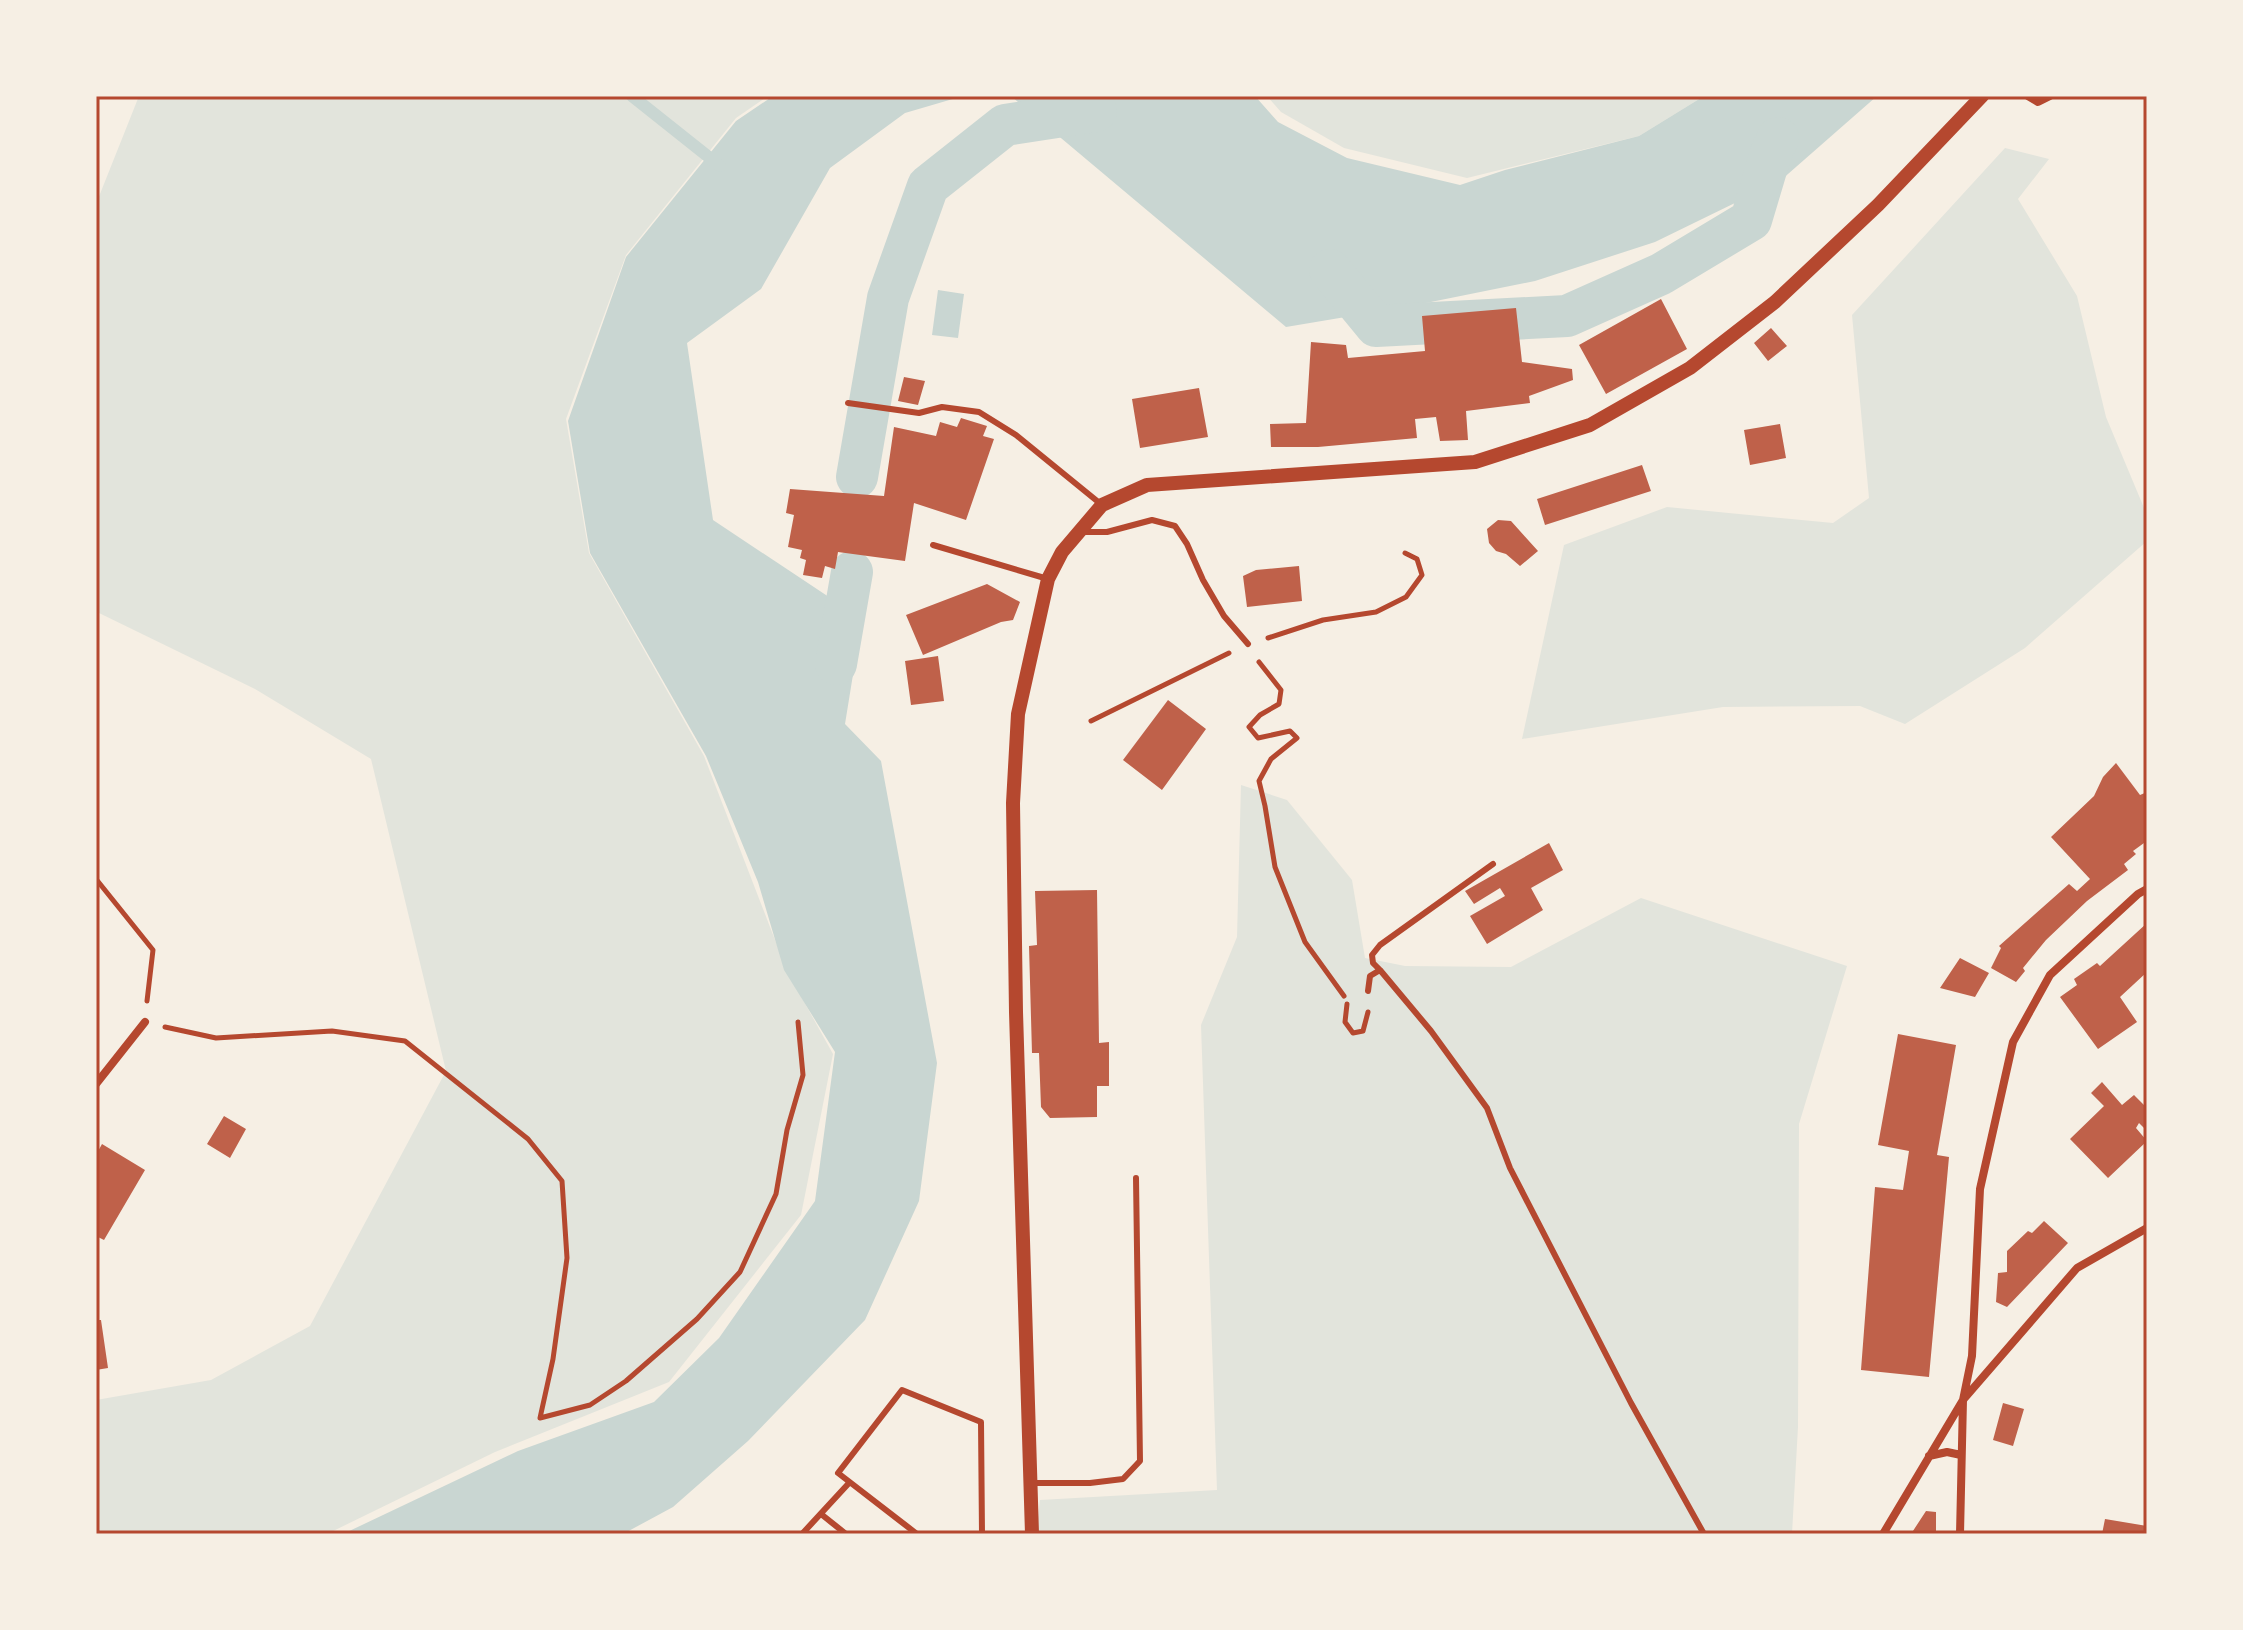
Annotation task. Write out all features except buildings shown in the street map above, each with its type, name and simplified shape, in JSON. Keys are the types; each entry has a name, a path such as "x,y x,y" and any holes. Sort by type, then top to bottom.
{"street":[{"path":"1032,1534 1016,1012 1013,803 1018,714 1048,579 1062,552 1102,505 1147,485 1475,462 1590,425 1690,368 1775,302 1878,205 1982,96"},
{"path":"2028,96 2038,102 2050,96"},
{"path":"1960,1534 1963,1400 1972,1356 1980,1189 2013,1042 2050,975 2147,889"},
{"path":"96,1084 145,1022"},
{"path":"1883,1534 1963,1400 2077,1268 2147,1228"},
{"path":"1929,1456 1947,1452 1961,1455"}],"lane":[{"path":"848,403 919,413 942,407 979,412 1016,435 1102,505"},
{"path":"1080,532 1107,532 1152,520 1175,526 1224,616 1248,644"},
{"path":"933,545 1048,579"},
{"path":"1493,864 1380,945 1372,955 1373,963 1431,1031 1487,1108 1510,1168 1631,1403 1704,1534"},
{"path":"1368,991 1370,976 1380,970"},
{"path":"1031,1483 1090,1483 1123,1479 1140,1461 1136,1178"},
{"path":"917,1534 838,1473 902,1390 981,1422 982,1534"},
{"path":"802,1534 849,1483"},
{"path":"821,1514 846,1534"}],"path":[{"path":"1091,721 1248,644 1323,620 1376,612 1406,597 1422,575 1417,559 1405,553"},
{"path":"1248,644 1262,668 1281,690 1279,704 1260,715 1249,727 1258,738 1290,731 1297,738 1271,759 1259,781 1275,867 1305,942 1348,1002 1345,1022 1353,1033 1363,1031 1369,1012"},
{"path":"96,879 153,950 145,1022 216,1038 332,1031 405,1041 528,1139 562,1181 567,1258 553,1359 540,1418 590,1405 626,1381 697,1319 740,1272 776,1194 787,1130 803,1075 798,1022"}],"shaded area":[{"path":"139,96 768,96 736,118 626,255 566,419 589,553 704,756 787,971 833,1054 801,1215 669,1382 495,1452 327,1534 96,1534 96,1400 211,1380 310,1326 446,1071 371,759 255,689 99,613 96,606 96,204"},
{"path":"773,96 963,96 905,113 830,168 761,289 687,343 713,520 862,619 845,724 881,761 937,1063 919,1201 865,1320 748,1441 673,1507 623,1534 343,1534 518,1451 654,1402 719,1338 815,1201 835,1052 784,970 758,882 706,756 590,553 568,421 626,257 736,121"},
{"path":"1011,96 1255,96 1278,122 1347,158 1460,185 1505,170 1639,136 1704,96 1877,96 1780,181 1655,242 1535,281 1286,327"},
{"path":"1267,96 1704,96 1639,136 1467,178 1344,148 1281,112"},
{"path":"2005,148 2049,159 2018,199 2077,296 2106,417 2147,515 2147,541 2025,648 1905,724 1860,706 1723,707 1522,739 1564,545 1667,507 1833,523 1869,498 1852,315"},
{"path":"938,290 964,294 958,338 932,335"},
{"path":"1241,785 1287,800 1352,880 1365,958 1405,966 1511,967 1641,898 1847,966 1799,1124 1798,1427 1792,1534 1036,1534 1040,1500 1217,1490 1201,1025 1237,937"}],"waterway":[{"path":"632,96 720,166"},
{"path":"857,477 888,298 928,186 1005,125 1096,111"},
{"path":"1330,270 1376,326 1567,316 1661,274 1751,220 1778,138"},
{"path":"836,664 852,572"}]}
